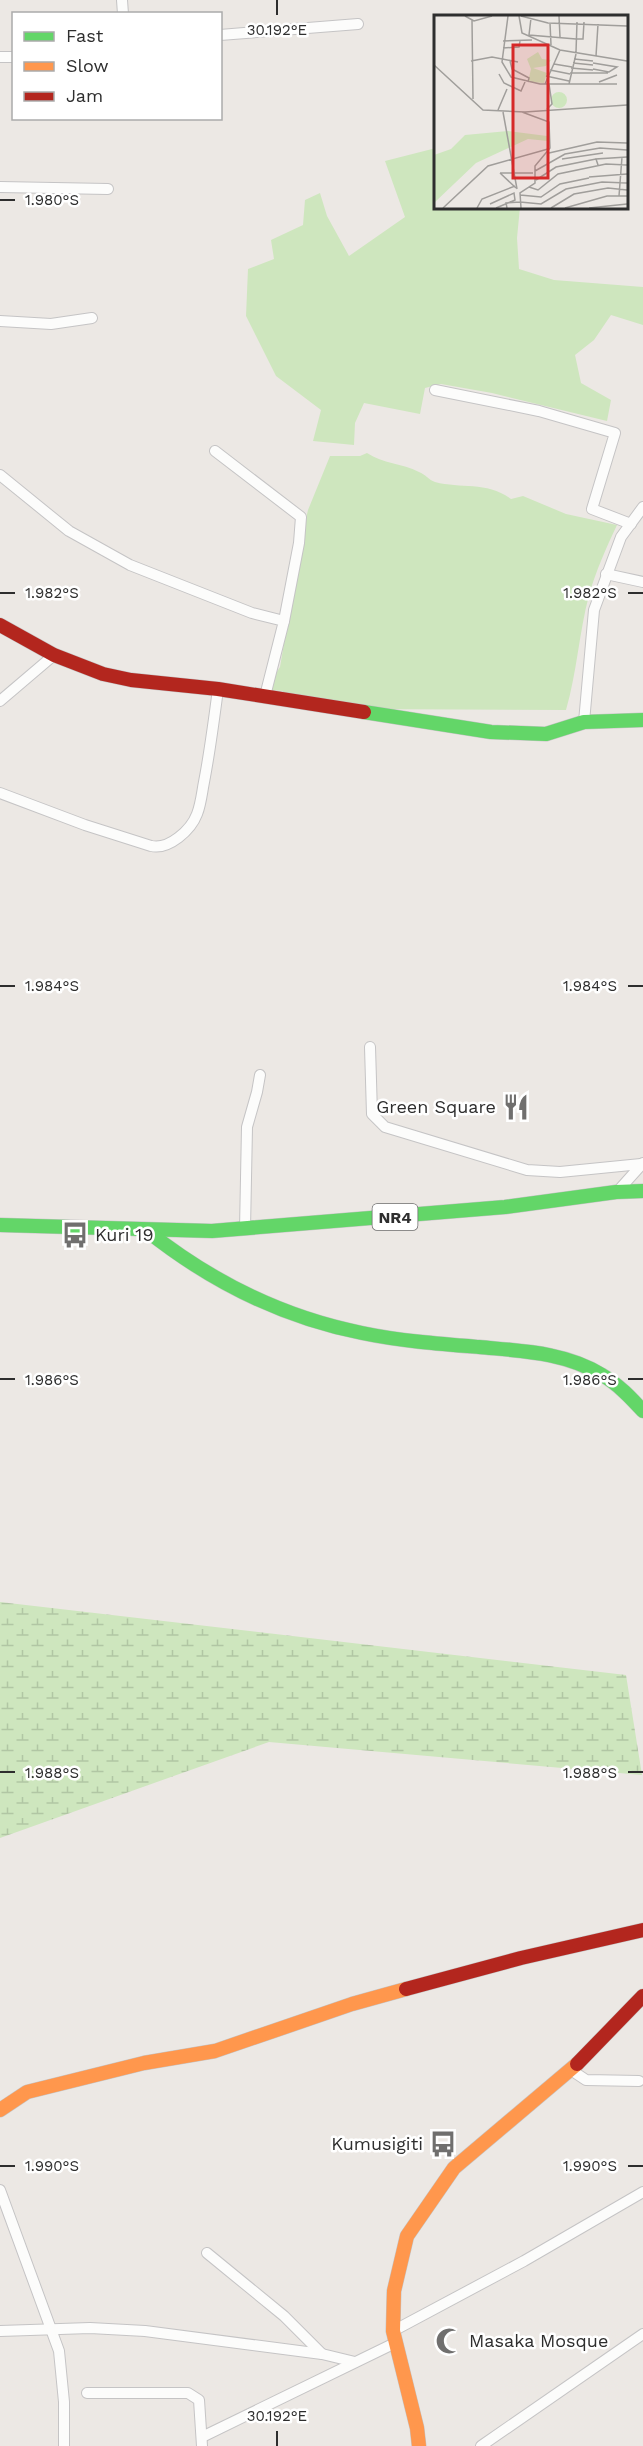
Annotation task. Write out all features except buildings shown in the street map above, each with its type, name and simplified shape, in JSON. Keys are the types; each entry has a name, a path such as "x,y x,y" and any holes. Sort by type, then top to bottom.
{"main road":[{"path":"0,625 54,655 103,674 131,680 218,689 491,732 546,734 584,722 643,720"},
{"name":"NR4","path":"0,1225 212,1231 505,1207 616,1192 643,1191"},
{"path":"146,1230 188,1263 276,1308 332,1327 409,1341 550,1353 576,1361 602,1373 632,1397 643,1411"},
{"path":"0,2110 27,2092 144,2063 215,2051 352,2004 521,1958 643,1930"},
{"path":"419,2446 417,2428 394,2337 394,2291 407,2236 454,2168 571,2070 643,1996"}],"street":[{"path":"222,35 358,24"},
{"path":"0,187 108,189"},
{"path":"0,321 51,324 92,318"},
{"path":"435,390 539,411 615,433 592,509 631,524"},
{"path":"215,451 301,517 299,543 284,621 265,696"},
{"path":"0,475 69,531 130,565 252,613 284,621"},
{"path":"584,722 594,610 621,537 643,507"},
{"path":"606,574 643,582"},
{"path":"0,701 54,655"},
{"path":"0,793 85,825 151,846 160,848 167,846 176,840 196,815 210,749 218,689"},
{"path":"370,1047 372,1114 385,1127 527,1170 560,1172 642,1163"},
{"path":"245,1229 247,1126 260,1076"},
{"path":"616,1192 642,1163"},
{"path":"571,2070 586,2080 639,2081"},
{"path":"0,2190 52,2330 62,2365 64,2446"},
{"path":"87,2393 188,2393 199,2400 202,2442 355,2362 643,2192"},
{"path":"207,2253 284,2316 322,2354"},
{"path":"0,2331 90,2328 145,2331 322,2354 355,2362"},
{"path":"481,2446 643,2334"}],"green space":[{"path":"434,149 434,208 520,208 517,238 519,269 554,280 643,287 643,325 611,315 594,340 575,355 581,383 611,400 607,421 492,393 441,384 425,388 420,414 364,403 355,423 354,445 313,441 321,410 276,376 246,316 248,269 274,259 271,240 303,225 305,200 320,193 327,216 349,256 405,217 385,161"},
{"path":"367,453 413,469 435,482 493,490 511,499 523,496 566,514 617,525 601,560 589,595 566,710 356,709 282,697 283,691 271,690 274,676 280,667 308,510 330,456 360,456"},
{"path":"0,1602 626,1675 642,1775 269,1742 0,1838"}],"traffic: fast":[{"path":"364,712 491,732 546,734 584,722 643,720"},
{"path":"0,1225 212,1231 505,1207 616,1192 643,1191"},
{"path":"146,1230 221,1281 275,1307 332,1326 362,1333 527,1352 573,1361 608,1379 643,1411"}],"traffic: slow":[{"path":"0,2110 27,2092 144,2063 215,2051 352,2004 406,1989"},
{"path":"419,2446 417,2428 393,2331 394,2291 407,2236 454,2168 577,2064"}],"traffic: jam":[{"path":"0,625 54,655 103,674 131,680 218,689 364,712"},
{"path":"406,1989 521,1958 643,1930"},
{"path":"577,2064 643,1996"}],"place":[{"name":"Green Square","path":"516,1107"},
{"name":"Kuri 19","path":"75,1235"},
{"name":"Kumusigiti","path":"443,2144"},
{"name":"Masaka Mosque","path":"449,2341"}]}
